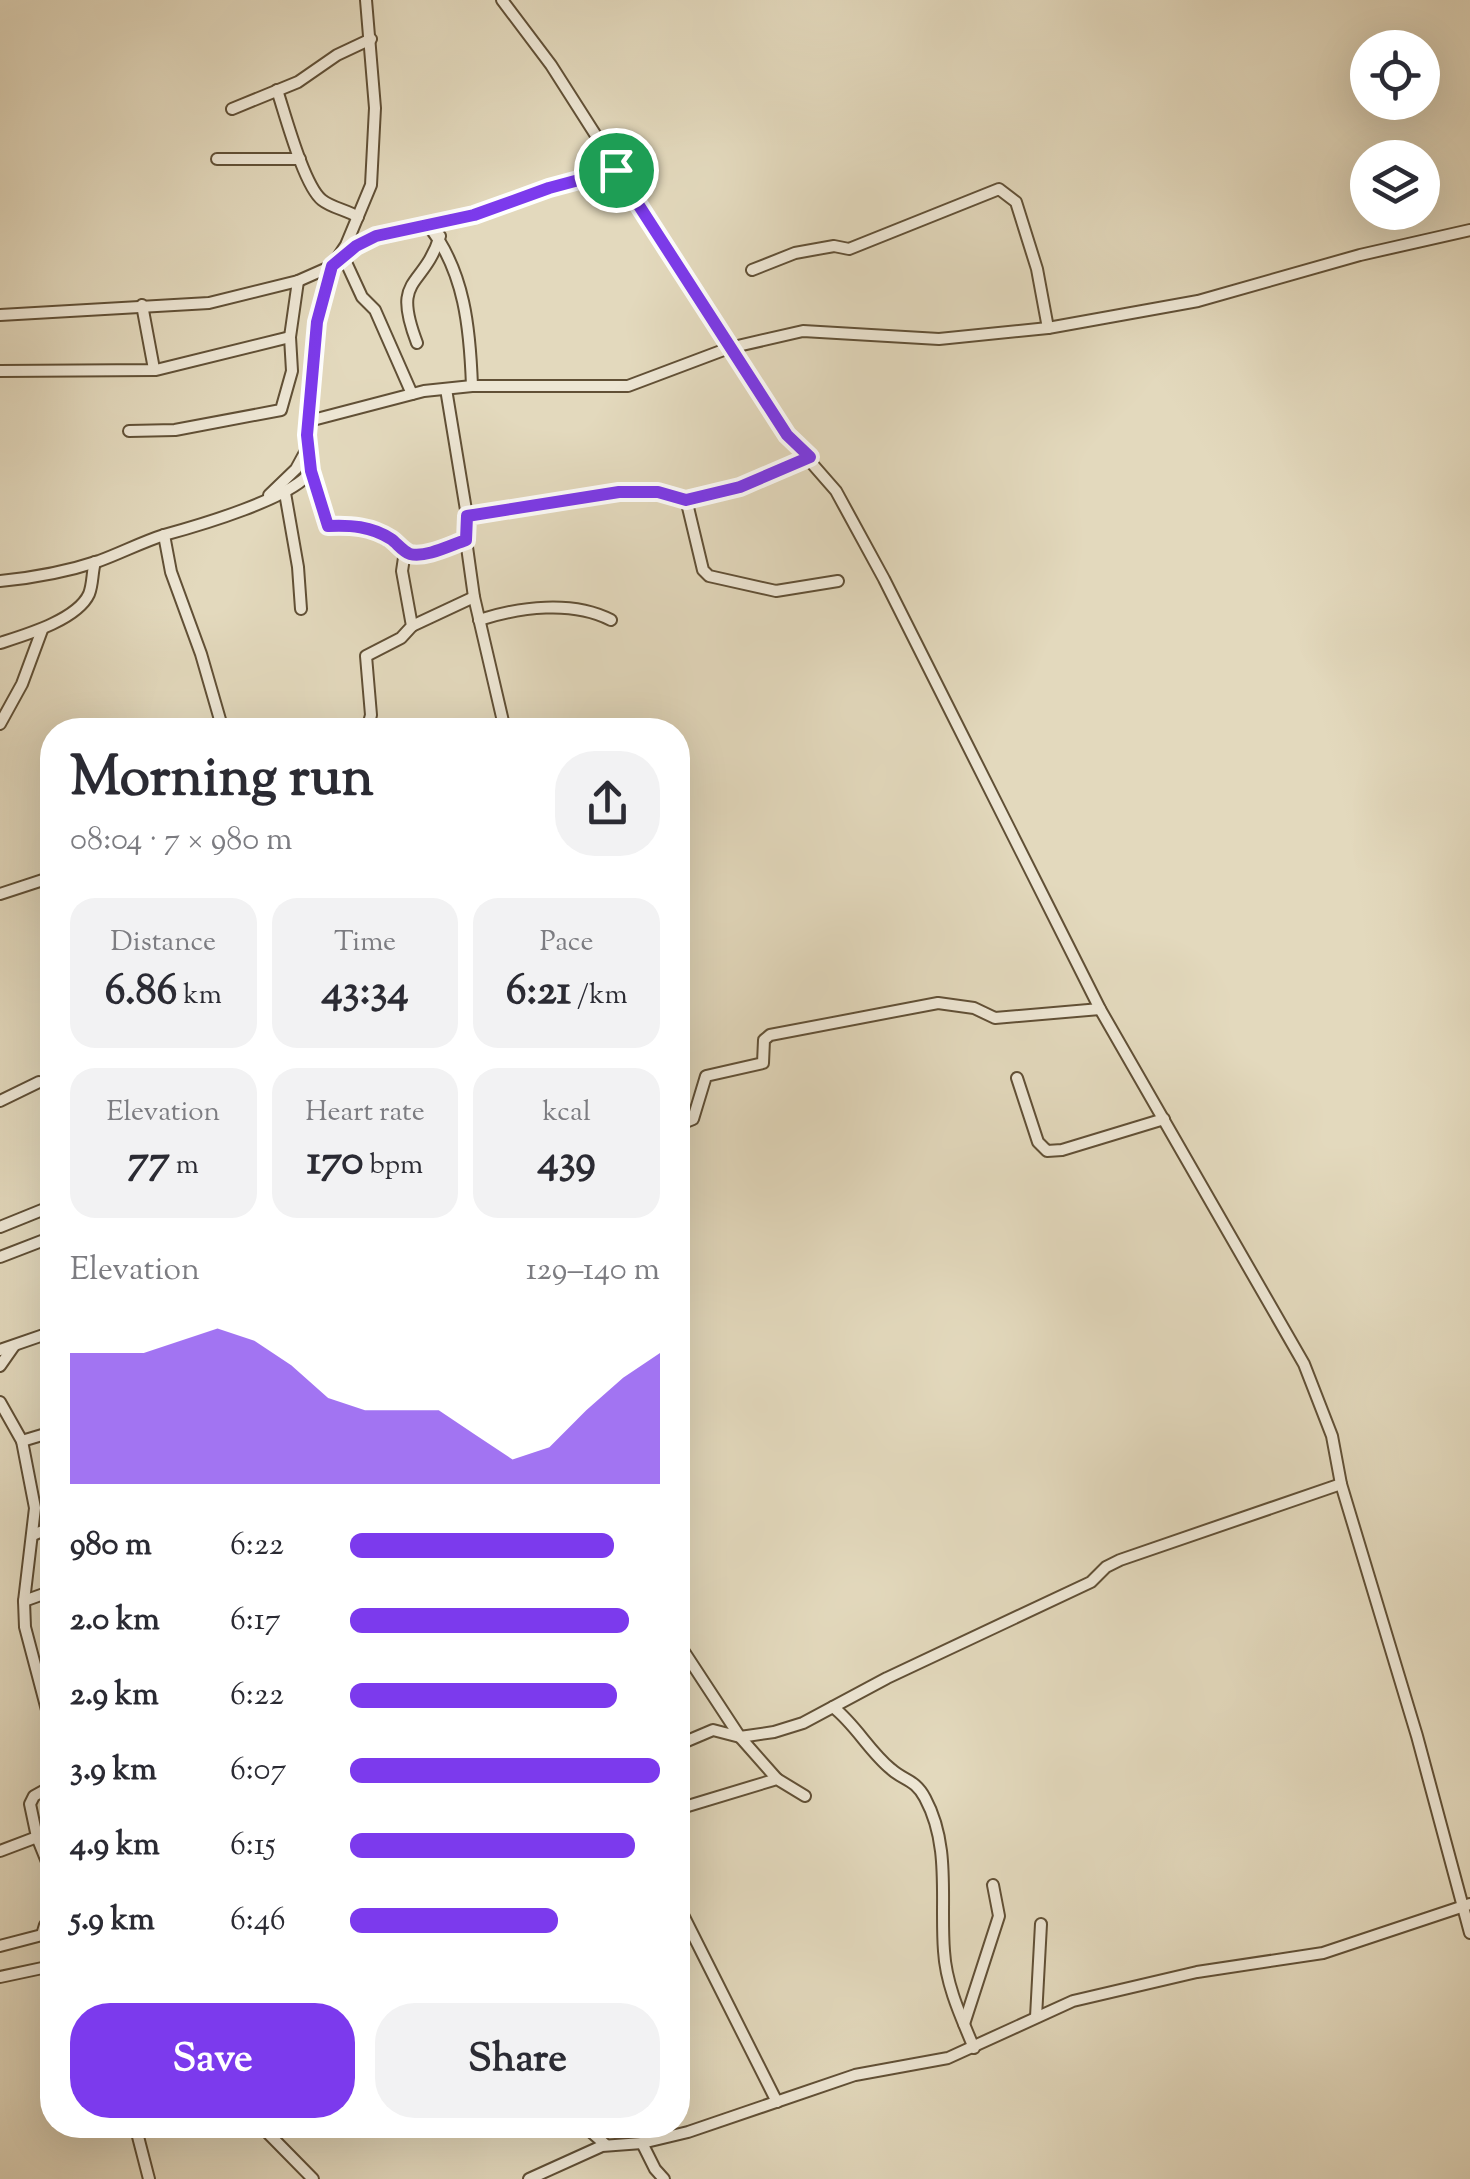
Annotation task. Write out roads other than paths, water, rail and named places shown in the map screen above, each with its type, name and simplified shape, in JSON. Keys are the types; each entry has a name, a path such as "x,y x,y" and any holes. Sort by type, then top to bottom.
{"street":[{"path":"366,0 375,108 373,174 346,245 332,266 317,322 308,446 311,471 328,526 346,524 372,530 405,551 425,553 466,540"},
{"path":"502,0 552,65 787,435 836,491 1100,1009 1304,1364 1332,1436 1342,1484 1466,1905 1470,1933"},
{"path":"232,109 298,82 336,55 371,38"},
{"path":"278,90 300,159 322,200 358,217"},
{"path":"216,159 300,159"},
{"path":"0,315 208,303 298,281 332,266 366,240 443,223 616,170"},
{"path":"752,270 795,253 834,246 849,248 998,190 1016,202 1048,328"},
{"path":"417,343 407,316 406,298 440,240 443,223"},
{"path":"428,225 440,240 463,298 472,386"},
{"path":"310,421 412,394 472,386 618,387 784,333 939,339 1048,328 1198,301 1470,230"},
{"path":"344,258 362,297 375,310 412,394"},
{"path":"129,431 176,430 279,412 292,371 290,337 298,281"},
{"path":"142,305 154,370"},
{"path":"0,371 154,370 290,337"},
{"path":"446,389 467,516 466,540 474,598 503,718"},
{"path":"266,498 296,469 308,446"},
{"path":"467,516 619,492 658,492 686,500 740,487 810,457"},
{"path":"0,582 95,562 164,536 210,524 285,492 303,482 311,471"},
{"path":"285,492 301,609"},
{"path":"686,500 703,570 709,576 776,591 838,580"},
{"path":"164,536 171,572 202,654 221,718"},
{"path":"405,551 402,570 412,626"},
{"path":"0,643 42,630 88,596 95,562"},
{"path":"369,718 366,656 400,638 412,626 474,598"},
{"path":"478,620 510,612 577,607 611,620"},
{"path":"0,724 22,684 42,630"},
{"path":"0,894 40,881"},
{"path":"690,1120 706,1076 763,1063 764,1040 770,1035 938,1003 974,1008 995,1018 1100,1009"},
{"path":"1017,1078 1038,1142 1047,1150 1062,1150 1164,1119"},
{"path":"0,1101 39,1082"},
{"path":"0,1226 40,1211"},
{"path":"0,1257 40,1242"},
{"path":"0,1350 40,1336"},
{"path":"0,1366 16,1344"},
{"path":"0,1402 22,1441 36,1508 24,1601 27,1638 40,1689"},
{"path":"22,1441 40,1436"},
{"path":"690,1740 713,1730 740,1737 802,1723 1091,1582 1120,1560 1342,1484"},
{"path":"34,1535 40,1532"},
{"path":"24,1601 40,1596"},
{"path":"690,1662 740,1737 777,1779 805,1796"},
{"path":"833,1706 859,1730 892,1771 916,1784 928,1804 942,1850 944,1953 949,1982 974,2048"},
{"path":"690,1805 777,1779"},
{"path":"40,1793 31,1799 40,1845"},
{"path":"0,1851 37,1838"},
{"path":"964,2025 1000,1916 993,1885"},
{"path":"690,2131 855,2074 948,2058 1072,2001 1145,1983 1323,1954 1466,1905"},
{"path":"1036,2018 1041,1924"},
{"path":"690,1929 777,2102"},
{"path":"0,1946 40,1936"},
{"path":"0,1977 40,1967"},
{"path":"138,2138 149,2179"},
{"path":"273,2138 312,2179"},
{"path":"597,2138 606,2146"},
{"path":"528,2179 606,2146 665,2138"},
{"path":"642,2144 654,2169 664,2179"}]}
